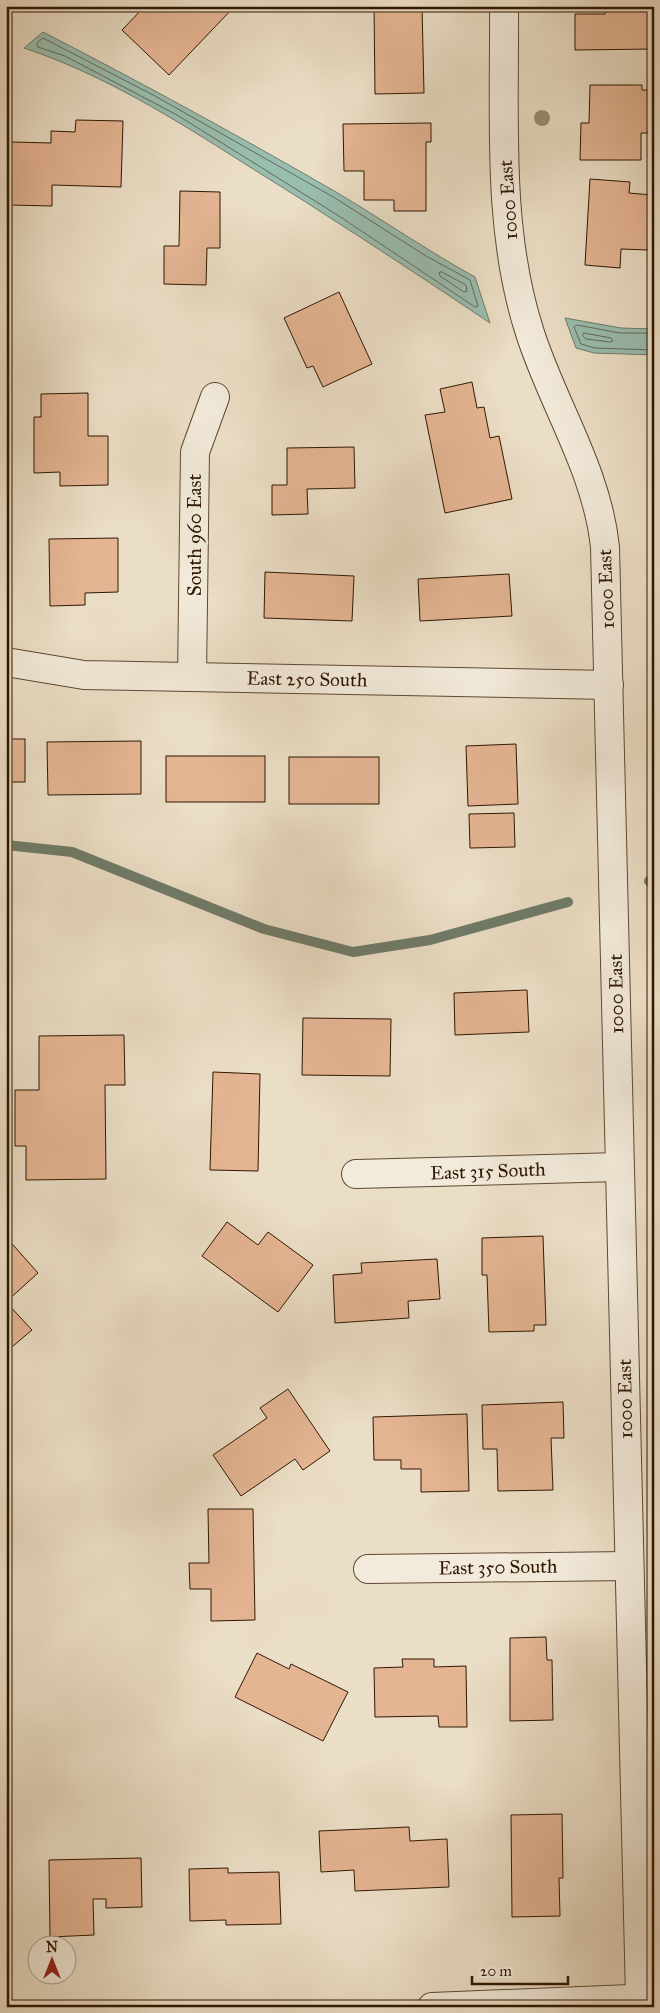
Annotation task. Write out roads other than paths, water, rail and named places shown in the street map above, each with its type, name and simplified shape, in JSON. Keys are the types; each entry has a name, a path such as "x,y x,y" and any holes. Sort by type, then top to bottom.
{"street":[{"name":"1000 East","path":"504,6 505,175 514,272 530,333 583,462 602,520 605,547 628,1566 647,1998"},
{"name":"South 960 East","path":"192,677 195,452 215,397"},
{"name":"East 250 South","path":"6,662 84,675 609,685"},
{"name":"East 315 South","path":"356,1174 619,1167"},
{"name":"East 350 South","path":"368,1569 628,1566"},
{"path":"432,2007 647,1998"}],"water":[{"path":"43,32 154,90 300,171 475,277 490,323 336,221 163,113 109,84 24,48"},
{"path":"565,318 621,328 654,329 654,355 594,353 576,348"}],"waterway":[{"path":"6,845 72,852 264,929 353,952 430,940 568,902"},
{"path":"649,881 654,880"}]}
